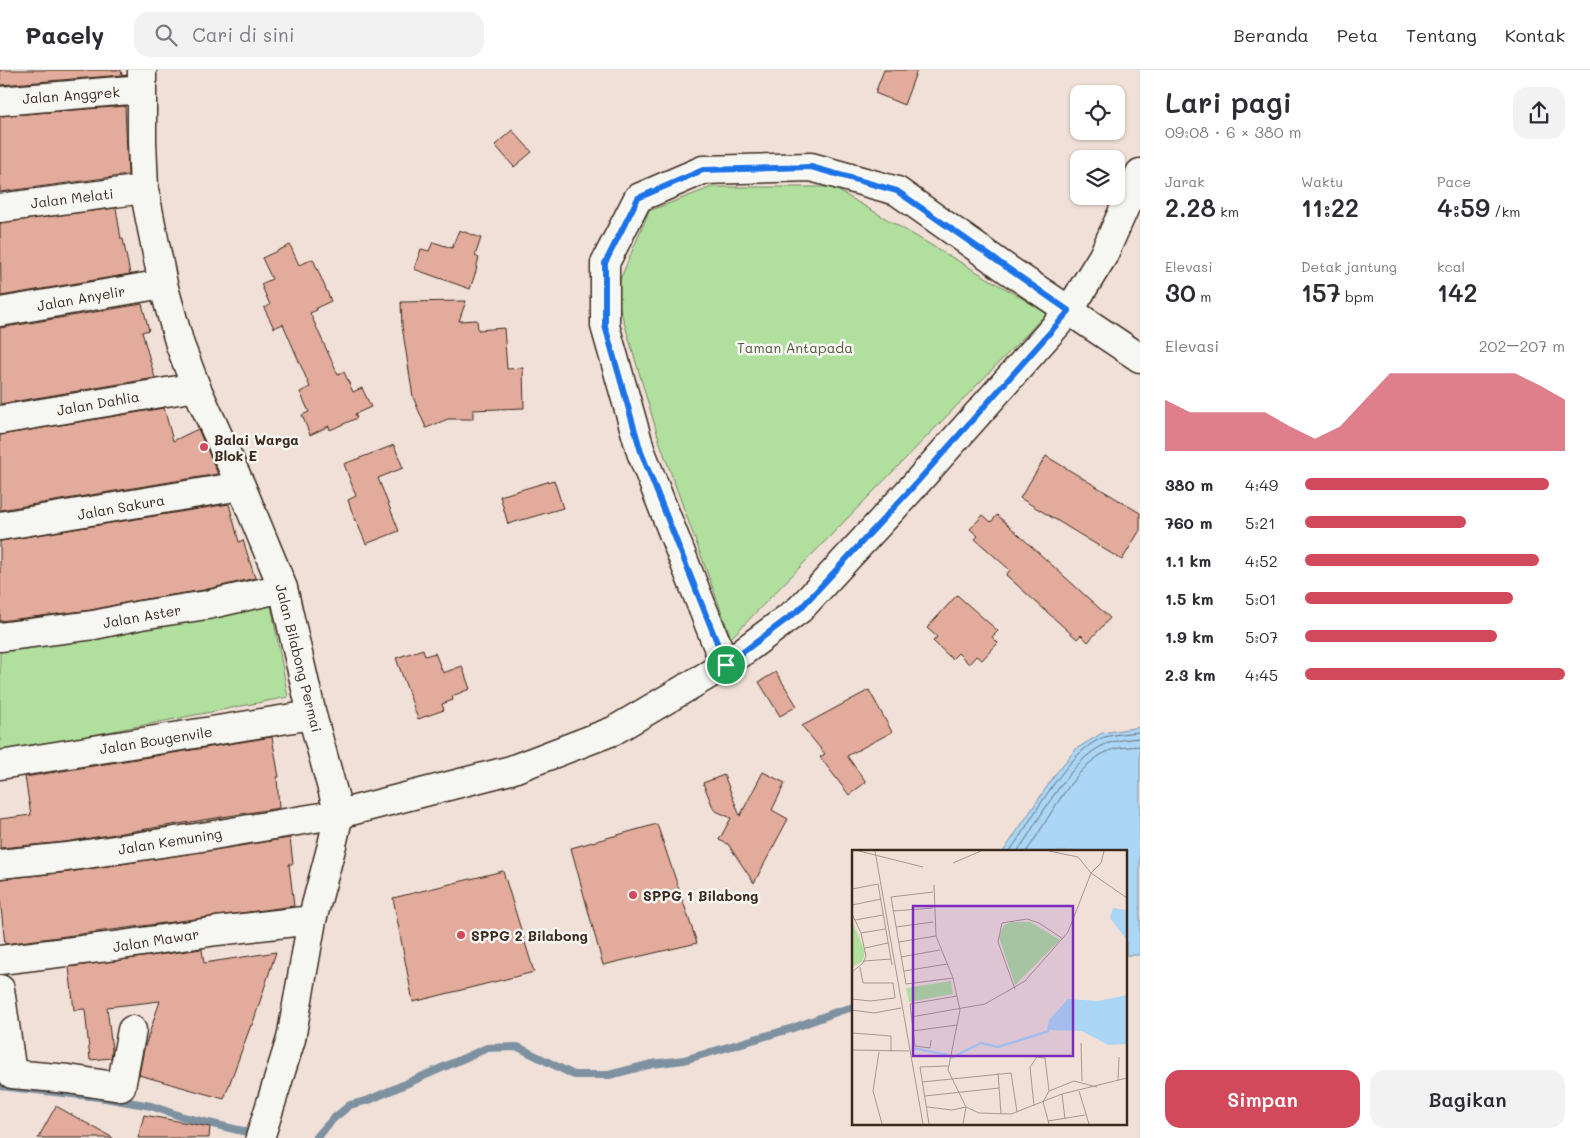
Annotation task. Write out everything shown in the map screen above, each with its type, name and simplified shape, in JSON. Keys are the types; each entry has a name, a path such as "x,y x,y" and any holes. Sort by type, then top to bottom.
{"street":[{"name":"Jalan Anggrek","path":"0,101 142,80"},
{"name":"Jalan Bilabong Permai","path":"142,80 144,189 163,284 180,345 196,387 242,486 283,588 312,715 338,814 312,920 291,1039 260,1138"},
{"path":"726,665 641,452 605,326 605,263 638,198 703,170 811,167 897,191 1140,358"},
{"name":"Jalan Kemuning","path":"0,864 67,857 338,814 511,770 613,732 726,665 800,609 911,489 1069,311 1103,256 1140,173"},
{"name":"Jalan Melati","path":"0,208 144,189"},
{"name":"Jalan Anyelir","path":"0,312 163,284"},
{"name":"Jalan Dahlia","path":"0,420 196,387"},
{"name":"Jalan Sakura","path":"0,526 242,486"},
{"name":"Jalan Aster","path":"0,637 94,625 141,614 207,605 283,588"},
{"name":"Jalan Bougenvile","path":"0,765 312,715"},
{"name":"Jalan Mawar","path":"0,960 312,920"},
{"path":"0,989 12,1074 68,1079 122,1087 132,1030"}],"green space":[{"name":"Taman Antapada","path":"712,187 832,187 1047,313 731,638 661,446 615,292 649,211"},
{"path":"271,605 288,697 0,753 0,648"}],"water":[{"path":"1140,727 1140,955 1128,955 1128,850 1004,850 1057,772 1076,749 1102,733"}],"building":[{"path":"0,70 121,70 122,75 0,85"},
{"path":"884,70 917,70 904,105 875,93"},
{"path":"125,106 128,175 0,192 0,116"},
{"path":"512,130 532,152 514,167 495,145"},
{"path":"116,208 121,239 123,239 130,274 1,296 0,223"},
{"path":"459,230 481,238 475,256 479,258 477,268 470,289 414,269 421,249 429,251 433,242 452,248"},
{"path":"290,245 299,265 313,259 331,301 310,313 338,375 344,372 353,392 362,388 371,407 355,414 357,418 330,430 329,426 310,435 302,415 309,412 300,392 310,387 283,324 274,328 264,308 270,305 261,284 272,279 262,258"},
{"path":"466,301 459,321 477,320 478,330 504,328 507,369 523,368 524,408 473,410 473,419 448,419 426,428 413,397 402,326 401,302"},
{"path":"142,304 149,330 142,332 155,378 0,404 0,328"},
{"path":"164,408 173,441 198,429 218,474 0,510 0,435"},
{"path":"394,445 403,468 378,478 399,531 366,544 348,500 356,496 344,464"},
{"path":"1046,456 1140,513 1140,530 1122,560 1020,498"},
{"path":"554,480 563,508 508,524 500,496"},
{"path":"229,504 239,542 243,540 255,578 204,590 91,610 0,621 0,541"},
{"path":"983,515 991,522 997,515 1110,618 1088,642 1081,635 1077,639 1006,575 1010,570 975,539 978,536 970,529"},
{"path":"957,595 998,631 992,637 998,643 982,660 976,656 969,664 958,653 952,659 933,641 937,637 927,628"},
{"path":"423,649 425,656 435,653 443,673 462,666 470,689 452,696 453,700 442,704 444,710 418,719 396,658"},
{"path":"776,672 797,706 780,716 759,682"},
{"path":"869,690 892,732 847,756 866,782 849,795 820,757 825,754 802,726"},
{"path":"272,737 279,777 277,777 279,808 65,842 0,848 0,819 31,815 25,777"},
{"path":"763,772 785,783 772,810 788,819 754,883 728,844 719,840 731,818 714,810 703,783 724,775 740,816"},
{"name":"SPPG 1 Bilabong","path":"657,824 697,943 603,965 571,848"},
{"path":"290,838 293,864 289,864 294,906 5,944 0,899 0,879 69,872"},
{"name":"SPPG 2 Bilabong","path":"503,871 534,972 413,1002 393,898"},
{"path":"202,949 204,963 276,952 252,1026 224,1099 139,1075 144,1049 160,1001 107,1007 112,1050 111,1058 90,1060 85,1009 74,1010 69,967"},
{"path":"56,1106 113,1138 38,1138"},
{"path":"144,1115 210,1127 209,1138 138,1138"}],"waterway":[{"path":"316,1138 333,1119 350,1105 369,1100 487,1048 518,1047 574,1075 609,1075 652,1064 684,1060 793,1028 852,1008"},
{"path":"0,1086 99,1097 151,1106 183,1117 251,1133"}],"place":[{"name":"Balai Warga Blok E","path":"204,447"},
{"name":"SPPG 1 Bilabong","path":"633,895"},
{"name":"SPPG 2 Bilabong","path":"461,935"}],"route":[{"path":"811,167 897,191 1069,311 911,489 800,609 726,665 641,452 605,326 605,263 638,198 703,170 811,167"}]}
